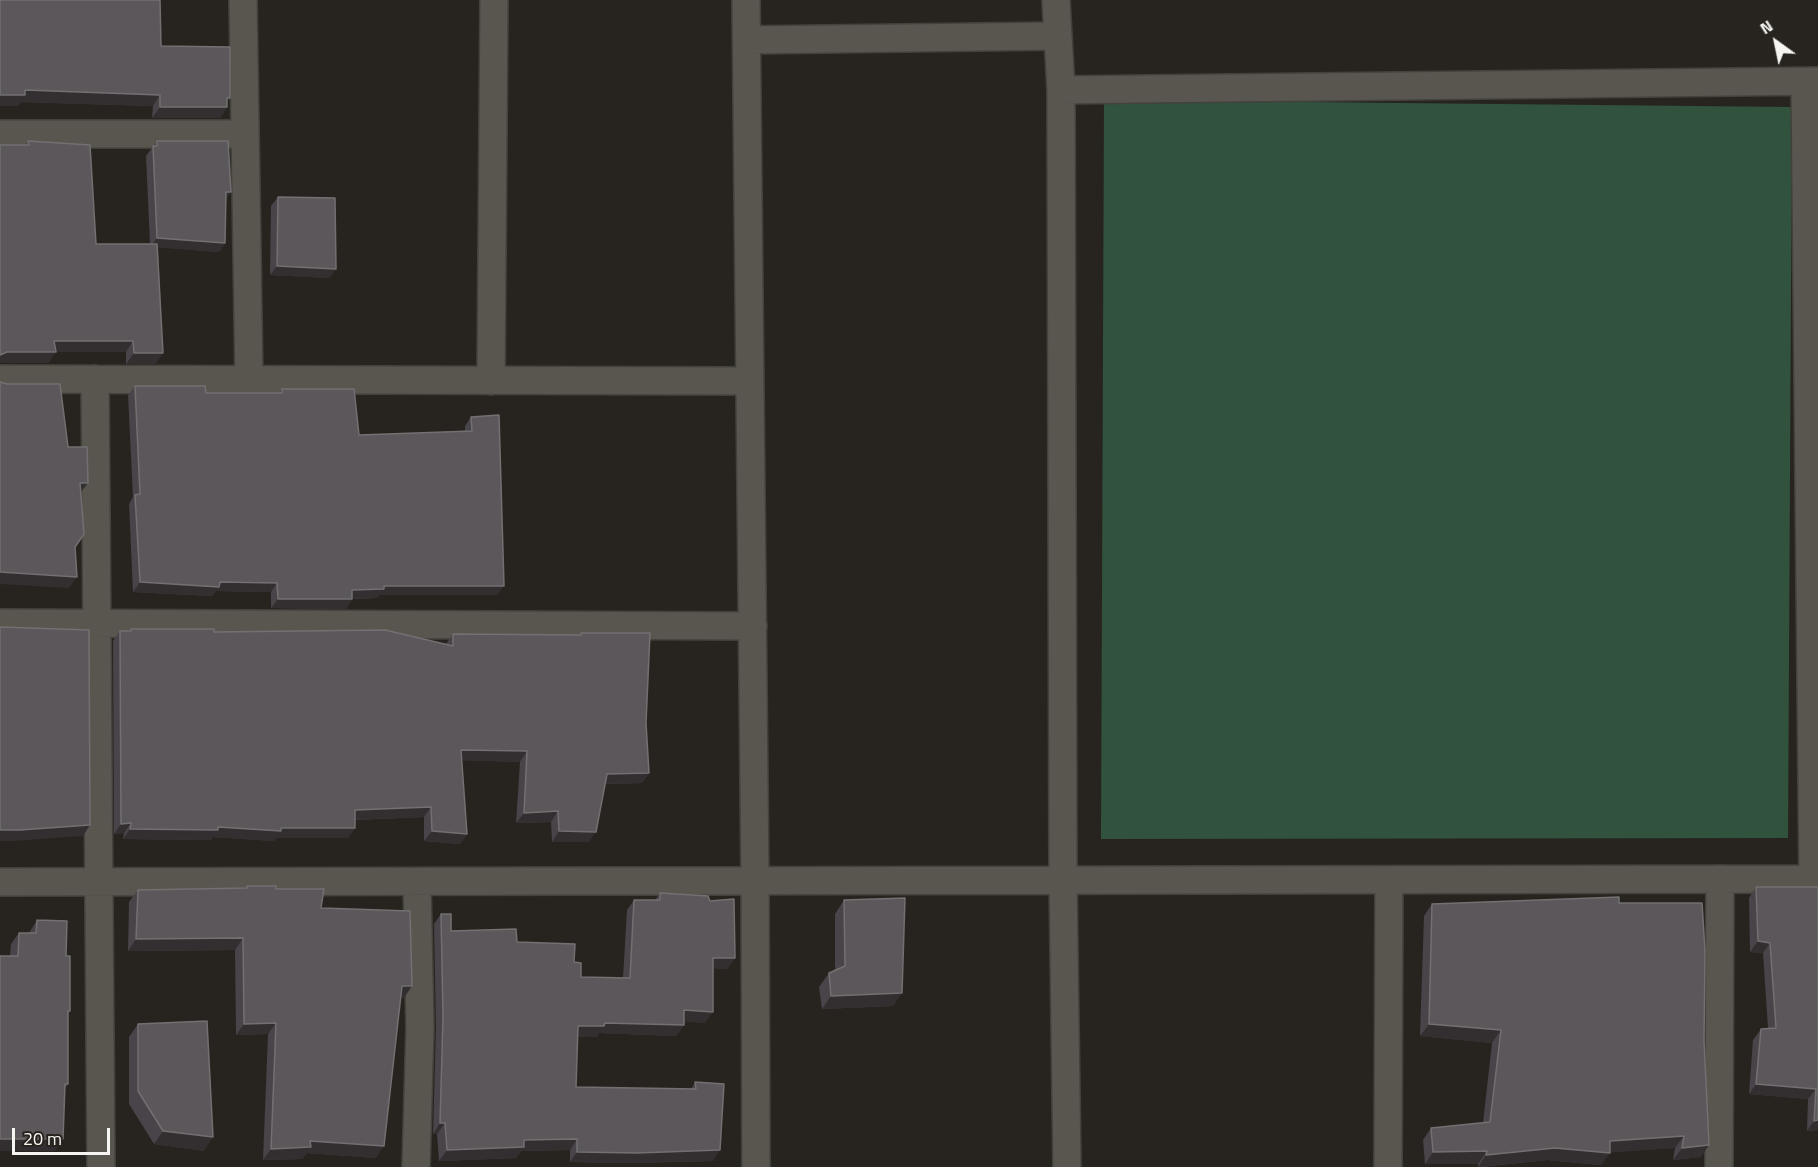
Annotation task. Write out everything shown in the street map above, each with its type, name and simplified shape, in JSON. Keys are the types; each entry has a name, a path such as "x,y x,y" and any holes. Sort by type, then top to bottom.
{"street":[{"path":"243,0 249,380"},
{"path":"491,381 494,0"},
{"path":"746,0 756,1167"},
{"path":"1056,0 1061,90 1063,880 1067,1167"},
{"path":"747,40 1058,36"},
{"path":"0,882 1815,879 1811,81 1061,90"},
{"path":"0,134 245,134"},
{"path":"0,379 750,381"},
{"path":"95,379 101,1167"},
{"path":"0,622 753,626"},
{"path":"1719,1167 1720,879"},
{"path":"1389,880 1389,1167"},
{"path":"416,1167 420,1027 417,882"}],"green space":[{"path":"1104,100 1792,107 1788,838 1101,839"}],"building":[{"path":"0,0 160,0 161,46 230,47 230,98 227,98 227,107 160,107 160,95 25,90 25,95 0,95"},
{"path":"28,141 90,145 96,244 157,244 163,353 134,353 133,341 54,341 56,352 7,352 0,355 0,145 29,145"},
{"path":"157,141 228,141 231,192 226,192 225,243 157,238 153,146 157,146"},
{"path":"278,197 335,198 336,269 277,266"},
{"path":"0,382 60,384 68,447 87,447 88,483 80,483 84,534 75,547 77,577 0,572"},
{"path":"135,386 205,386 206,393 282,393 282,389 354,389 359,435 472,431 471,417 499,415 504,586 384,586 384,589 352,590 352,599 278,599 277,583 220,582 219,587 140,582 135,495 140,494"},
{"path":"0,627 89,630 90,825 0,830"},
{"path":"131,629 214,629 214,632 385,630 453,646 453,634 650,633 646,723 649,773 607,774 596,832 559,831 558,811 524,813 527,751 461,750 467,834 432,831 431,807 355,810 355,828 281,828 281,831 218,827 218,830 130,829 131,823 121,824 120,631 131,631"},
{"path":"247,886 276,886 276,889 324,889 321,908 410,911 412,986 402,986 384,1146 310,1141 311,1147 271,1149 276,1023 244,1024 243,938 136,939 138,890 247,888"},
{"path":"1756,887 1818,887 1818,1120 1814,1121 1816,1089 1756,1084 1761,1029 1776,1028 1770,943 1758,941"},
{"path":"660,893 708,896 710,901 734,899 735,958 713,958 713,1012 684,1010 684,1025 605,1023 604,1026 578,1026 576,1087 696,1089 695,1082 724,1084 720,1150 637,1153 577,1152 577,1139 524,1140 524,1147 447,1150 445,1123 440,1123 443,1017 441,914 451,914 451,931 516,929 517,942 575,944 574,962 581,963 581,977 630,978 634,900 660,900"},
{"path":"1619,897 1619,903 1702,903 1705,951 1704,1040 1709,1145 1682,1148 1684,1136 1610,1141 1610,1153 1555,1148 1486,1155 1487,1151 1433,1152 1431,1128 1490,1122 1501,1030 1429,1024 1432,904"},
{"path":"905,898 902,993 831,996 829,973 845,966 844,900"},
{"path":"37,920 67,921 66,956 70,956 70,1011 68,1011 68,1084 65,1084 63,1139 0,1139 0,956 18,956 19,933 36,933"},
{"path":"207,1021 213,1137 163,1131 138,1091 138,1024"}]}
